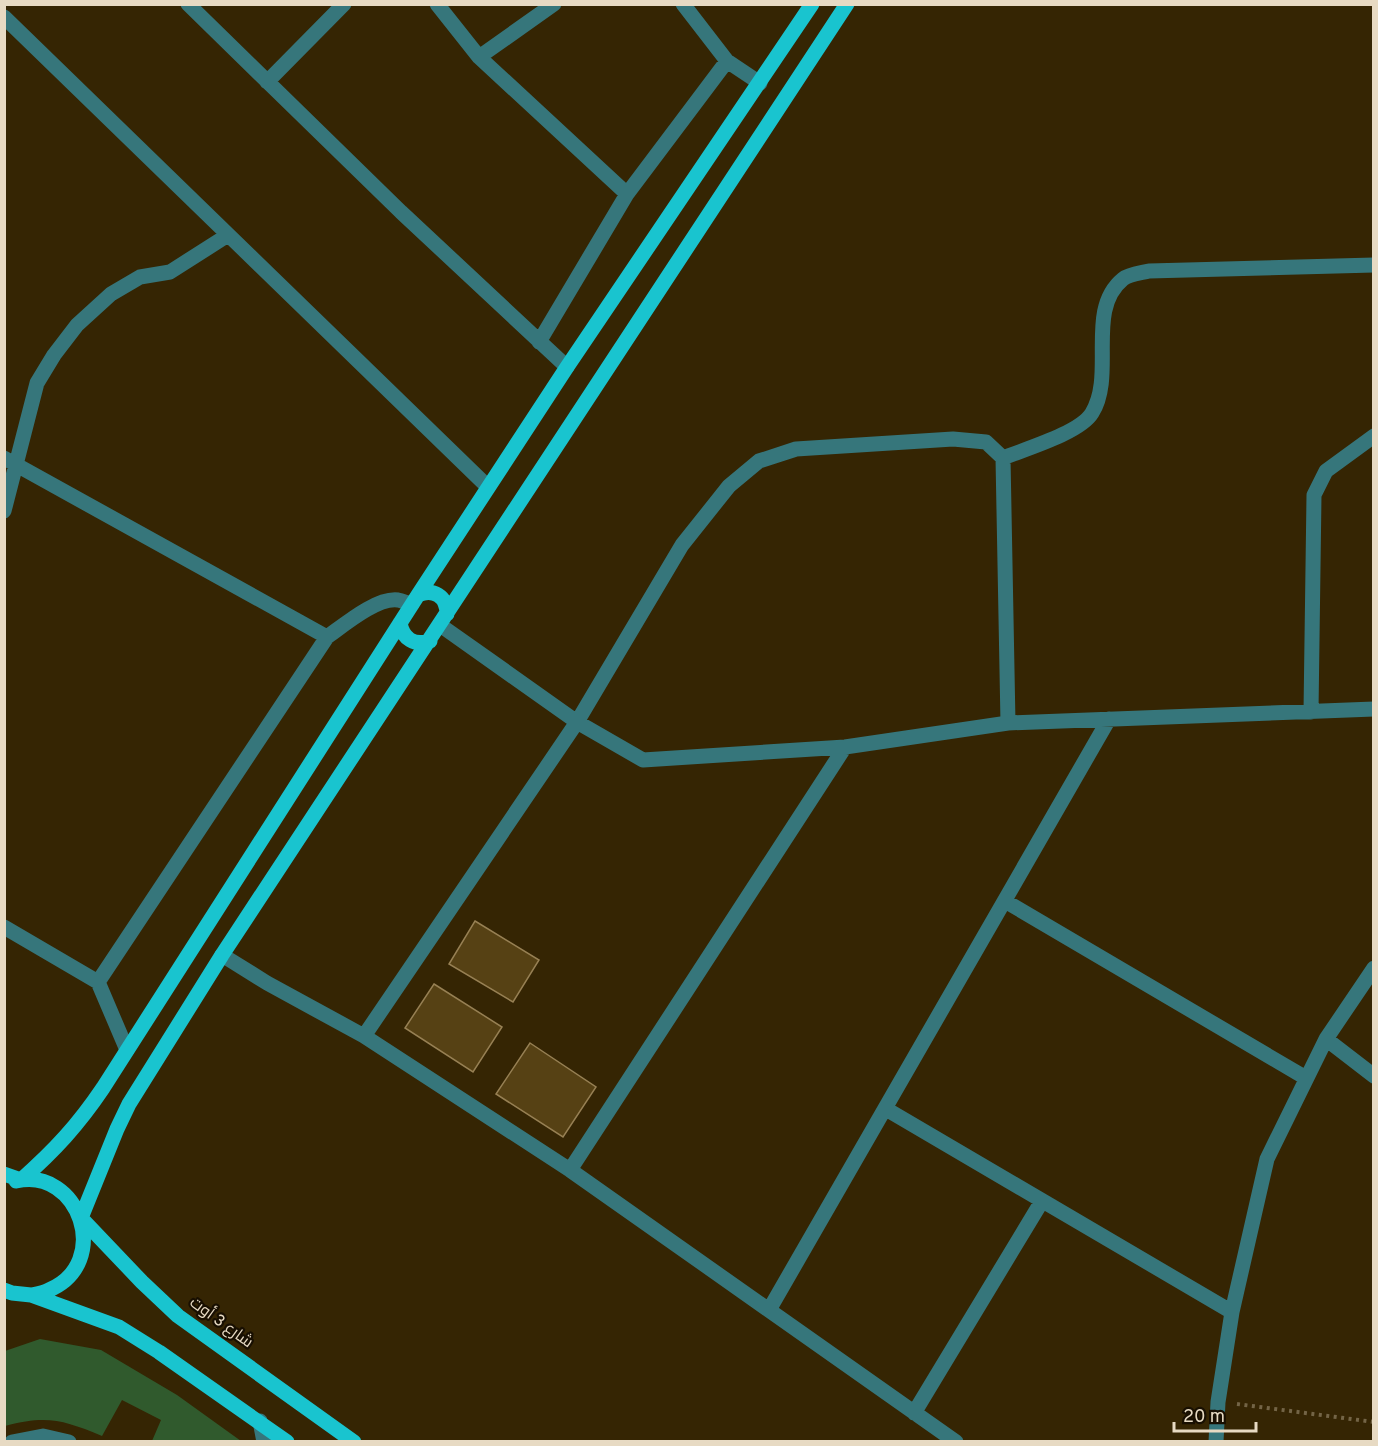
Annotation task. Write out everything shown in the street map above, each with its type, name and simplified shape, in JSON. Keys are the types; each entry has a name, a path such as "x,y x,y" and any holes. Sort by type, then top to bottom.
{"main road":[{"path":"4,1184 21,1180 52,1154 77,1125 488,487 812,4"},
{"path":"4,1298 49,1291 64,1282 75,1268 82,1252 84,1235 81,1218 129,1104 222,955 847,4"},
{"path":"415,600 431,592 438,594 447,606 444,619"},
{"path":"399,623 404,636 410,640 423,643 429,641"},
{"path":"4,1174 21,1180"},
{"name":"شارع 3 أوت","path":"21,1180 40,1181 57,1189 71,1201 81,1218 178,1316 354,1442"},
{"path":"4,1290 26,1294 119,1327 260,1421 287,1442"}],"street":[{"path":"188,4 401,212 567,367"},
{"path":"267,82 344,4"},
{"path":"437,4 479,57 627,194"},
{"path":"479,57 554,4"},
{"path":"683,4 727,62 760,83"},
{"path":"4,17 488,487"},
{"path":"539,342 627,194 727,62"},
{"path":"4,511 10,461 37,382 77,325 111,294 140,277 170,272 228,235"},
{"path":"1003,458 1074,429 1092,414 1101,388 1104,312 1108,294 1125,277 1149,271 1374,265"},
{"path":"1311,712 1314,495 1326,471 1374,436"},
{"path":"364,1036 577,722 682,545 729,486 759,461 796,449 953,439 986,442 1003,458 1008,723"},
{"path":"10,461 327,637"},
{"path":"98,982 327,637 381,602 396,599 415,600"},
{"path":"444,619 577,722 643,760 845,747 1008,723 1374,709"},
{"path":"769,1310 1109,719"},
{"path":"570,1170 845,747"},
{"path":"1005,901 1306,1078"},
{"path":"4,927 98,982 127,1050"},
{"path":"222,955 267,983 364,1036 570,1170 956,1442"},
{"path":"1216,1442 1218,1402 1232,1312 1267,1159 1326,1039 1374,968"},
{"path":"1326,1039 1374,1076"},
{"path":"886,1109 1232,1312"},
{"path":"914,1413 1042,1201"},
{"path":"260,1421 264,1442"},
{"path":"12,1442 43,1436 69,1442"}],"path":[{"path":"1218,1402 1374,1422"}],"green space":[{"path":"40,1339 101,1350 177,1395 241,1441 152,1441 161,1420 122,1400 102,1436 55,1421 32,1421 5,1426 5,1351"}],"building":[{"path":"475,921 539,960 513,1002 449,964"},
{"path":"434,984 502,1027 473,1072 405,1028"},
{"path":"530,1043 596,1087 563,1137 496,1094"}]}
